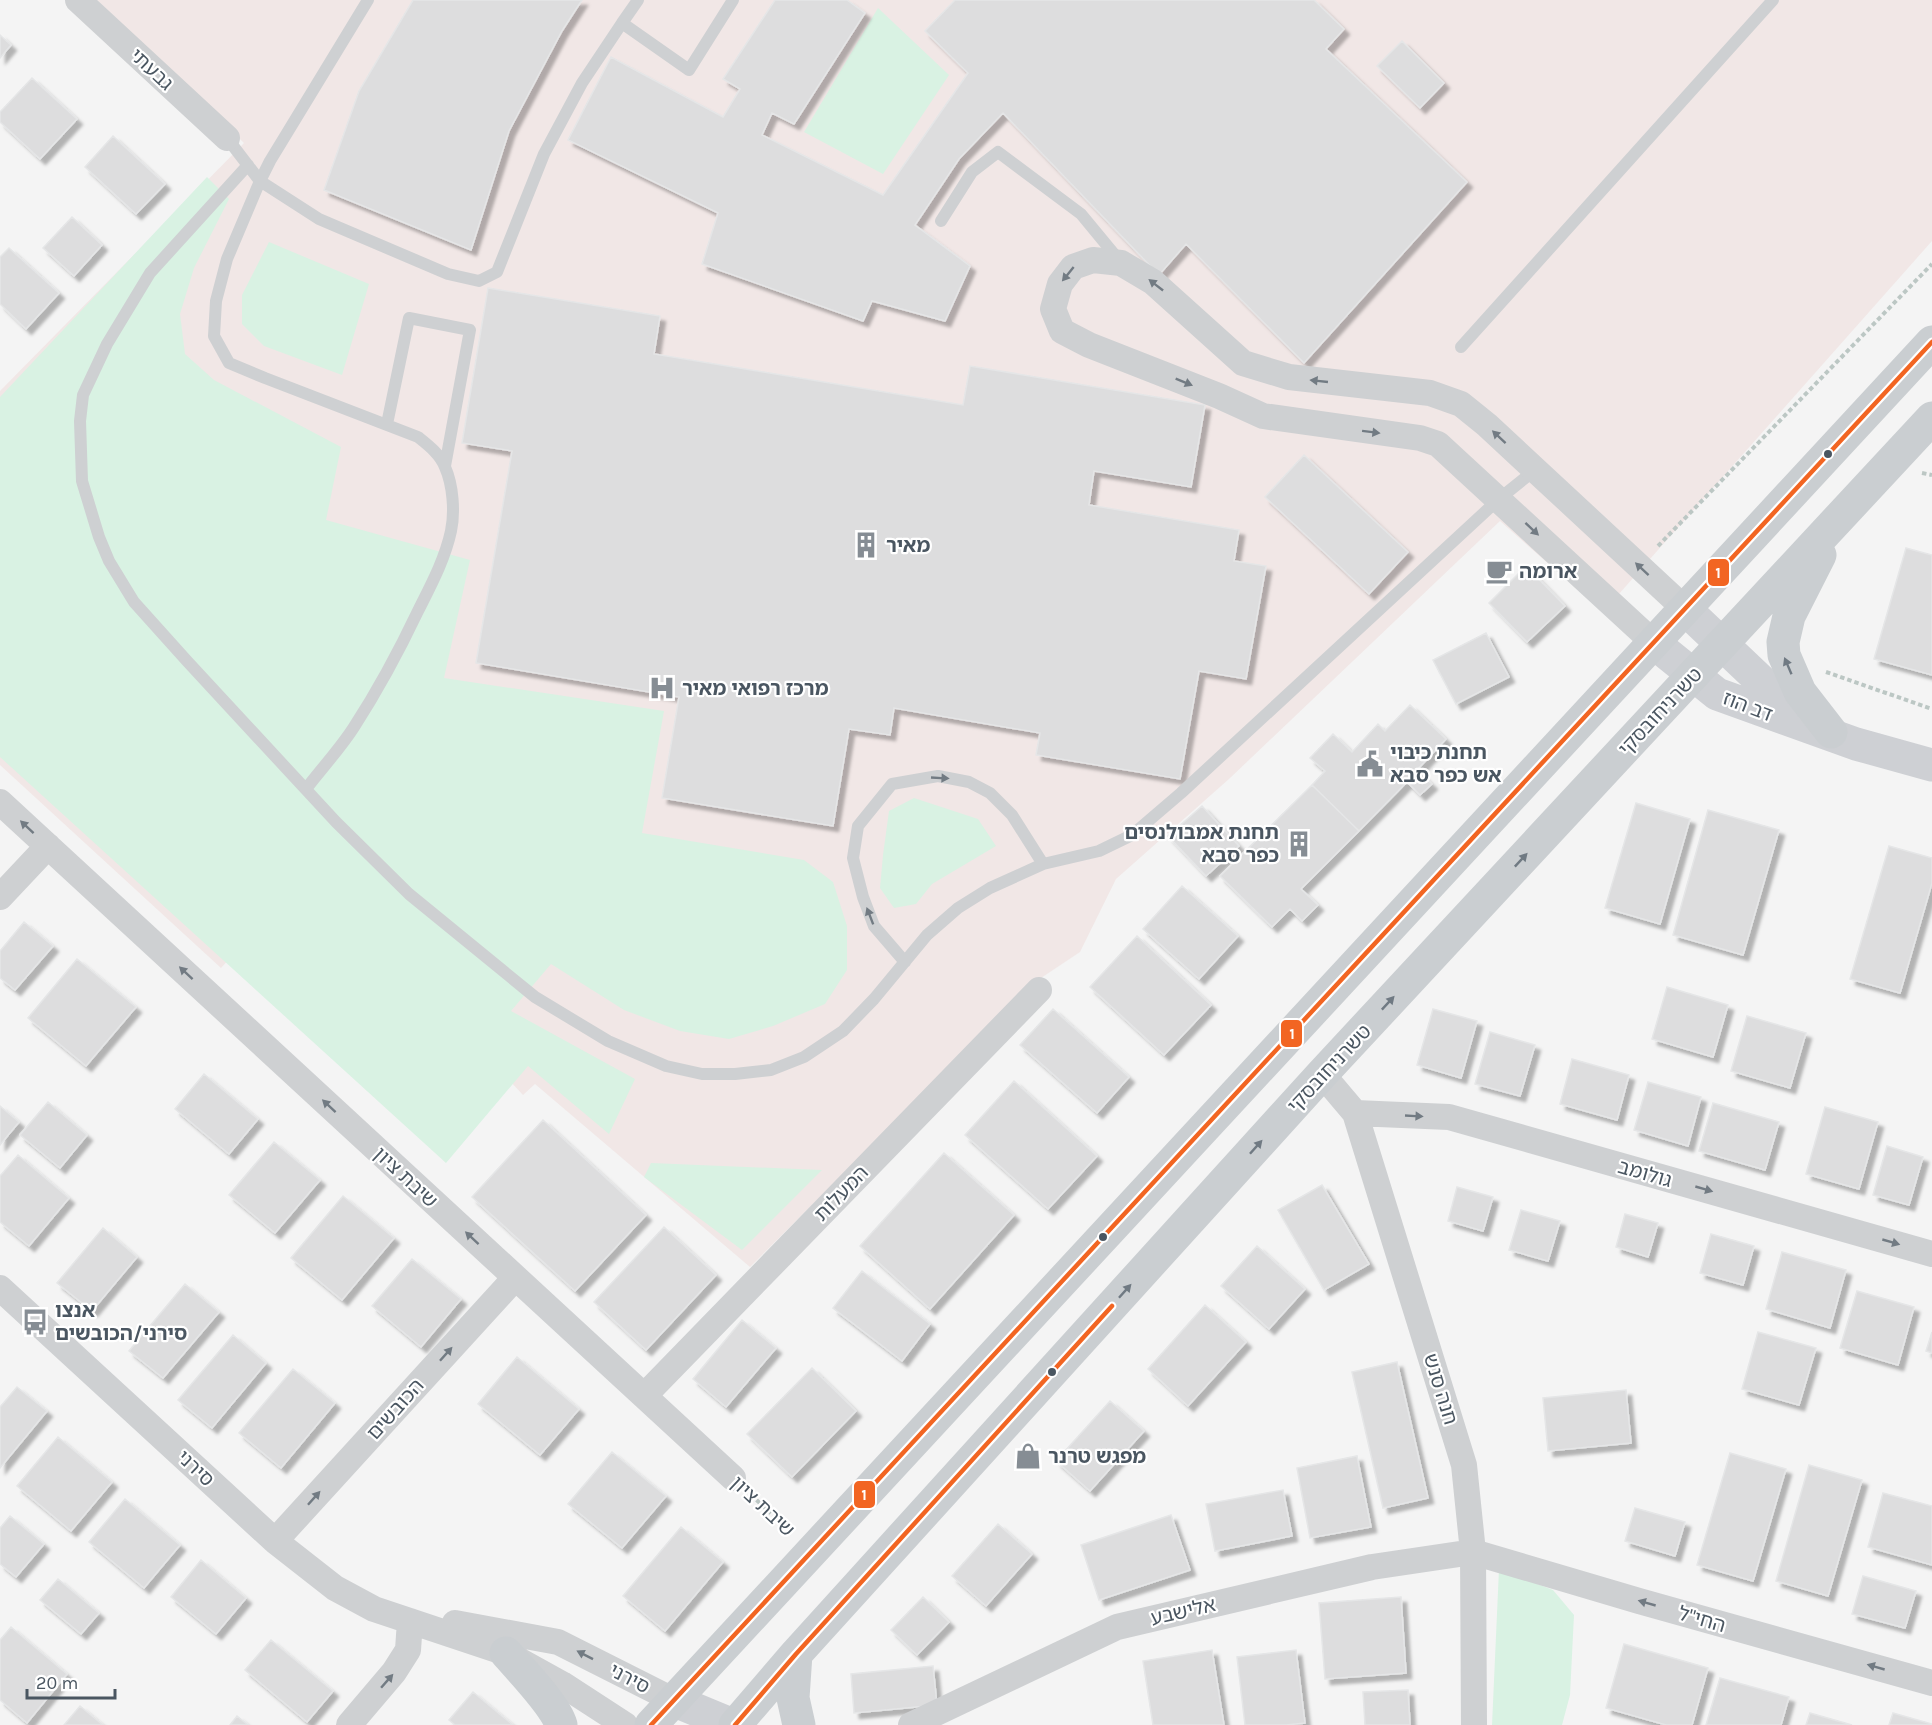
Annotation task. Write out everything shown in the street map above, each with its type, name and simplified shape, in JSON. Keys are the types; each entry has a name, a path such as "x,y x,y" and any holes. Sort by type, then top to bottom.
{"main road":[{"path":"651,1725 1932,342"},
{"name":"טשרניחובסקי","path":"734,1725 1322,1074 1932,418"},
{"path":"1839,519 1789,616 1783,642 1784,655 1800,693 1844,738"},
{"path":"506,1653 542,1695 561,1725"},
{"path":"796,1654 793,1698 799,1725"}],"street":[{"name":"גבעתי","path":"78,0 227,138"},
{"path":"1654,643 1438,444 1420,438 1263,416 1219,396 1089,345 1062,331 1053,309 1060,284 1073,267 1093,260 1121,263 1153,282 1244,363 1289,377 1430,393 1461,404 1685,609"},
{"name":"דב הוז","path":"1685,609 1782,701 1844,738"},
{"name":"דב הוז","path":"1654,643 1717,694 1844,738 1932,765"},
{"name":"שיבת ציון","path":"0,802 733,1478"},
{"path":"0,897 48,846"},
{"name":"המעלות","path":"644,1396 1039,990"},
{"name":"חנה סנש","path":"1322,1074 1355,1113 1464,1465 1473,1552 1474,1725"},
{"name":"גולומב","path":"1355,1113 1449,1118 1932,1254"},
{"name":"הכובשים","path":"275,1541 515,1278"},
{"name":"סירני","path":"0,1288 275,1541 335,1588 374,1609 506,1653 562,1684 626,1725"},
{"name":"החי\"ל","path":"1473,1552 1932,1683"},
{"name":"אלישבע","path":"911,1725 1117,1627 1372,1567 1473,1552"},
{"path":"349,1725 394,1672 408,1650 410,1621"},
{"name":"סירני","path":"410,1621 461,1623 558,1642 675,1701"},
{"path":"675,1701 734,1725"}],"lane":[{"path":"306,789 353,729 396,655 433,582 451,528 453,510 449,482 445,466 436,452 418,436 230,363 214,336 216,301 227,259 270,161 368,0"},
{"path":"227,138 260,181 319,219 448,274 479,281 497,272 544,154 582,83 638,0"},
{"path":"622,23 688,70 733,0"},
{"path":"1461,347 1773,0"},
{"path":"941,221 972,172 998,152 1081,214 1121,263"},
{"path":"248,165 150,273 103,352 83,395 80,421 82,480 99,537 109,561 134,602 187,661 336,822 409,894 535,997 608,1041 666,1066 702,1074 735,1074 771,1070 804,1057 843,1030 874,999 927,935 958,908 990,888 1043,864 1098,851 1132,835 1181,793 1499,499 1535,470"},
{"path":"387,424 408,318 470,330 445,466"},
{"path":"905,962 874,926 862,897 854,858 858,826 892,784 938,776 969,782 990,793 1012,815 1043,864"}],"path":[{"path":"1639,566 1932,264"},
{"path":"1784,655 1852,682 1932,708"},
{"name":"שיבת ציון","path":"733,1478 812,1551"}],"shaded area":[{"name":"מרכז רפואי מאיר","path":"97,0 1932,0 1932,241 1603,612 1500,521 1229,779 1116,879 1080,952 1032,984 750,1267 535,1084 523,1095 416,981 306,876 221,968 0,765 0,391 244,143"}],"green space":[{"path":"878,8 949,75 883,174 804,132"},
{"path":"207,177 229,199 194,268 180,314 185,354 214,380 341,447 326,520 470,560 444,678 664,711 642,833 804,860 833,882 847,926 847,970 825,1004 773,1026 729,1039 680,1031 624,1010 551,964 511,1011 635,1079 609,1134 528,1066 446,1163 0,757 0,397"},
{"path":"269,242 369,284 342,375 264,346 242,324 242,295"},
{"path":"914,798 978,819 996,846 932,884 916,904 894,908 880,888 889,811"},
{"path":"651,1163 822,1170 742,1250 644,1177"},
{"path":"1499,1569 1553,1590 1574,1615 1570,1695 1562,1725 1492,1725"}],"building":[{"path":"413,0 582,0 562,31 509,131 471,250 324,190 359,91"},
{"path":"775,0 847,0 865,13 794,124 772,113 762,135 883,195 968,73 925,31 955,0 1314,0 1344,29 1326,49 1467,182 1304,363 1186,244 1159,275 1003,113 959,159 915,225 970,266 945,321 872,301 863,321 702,264 718,213 568,140 611,57 723,117 740,89 723,79"},
{"path":"0,35 11,45 0,58"},
{"path":"1402,41 1444,83 1420,108 1377,66"},
{"path":"32,78 77,119 40,159 0,122 0,112"},
{"path":"113,136 165,184 136,214 85,167"},
{"path":"72,217 102,245 74,276 43,248"},
{"path":"9,248 59,293 26,329 0,304 0,257"},
{"name":"מאיר","path":"488,288 660,316 654,354 963,405 970,366 1205,405 1191,487 1094,471 1089,505 1239,530 1234,561 1266,566 1246,679 1199,671 1180,779 1036,755 1040,733 894,708 890,735 849,729 833,826 662,798 679,697 476,663 512,451 462,443"},
{"path":"1304,455 1408,552 1369,594 1265,497"},
{"path":"1906,548 1932,555 1932,675 1874,659"},
{"path":"1526,566 1565,606 1527,642 1489,603"},
{"path":"1486,633 1509,677 1456,704 1433,660"},
{"name":"תחנת כיבוי אש כפר סבא","path":"1410,705 1446,739 1417,770 1432,784 1420,795 1407,782 1359,831 1312,785 1325,771 1310,758 1333,734 1352,752 1378,724 1385,731"},
{"name":"תחנת אמבולנסים כפר סבא","path":"1312,785 1359,831 1301,889 1318,905 1302,921 1290,909 1272,927 1220,876"},
{"path":"1636,803 1690,819 1660,924 1605,908"},
{"path":"1202,806 1239,846 1206,876 1168,836"},
{"path":"1708,810 1779,830 1743,955 1673,935"},
{"path":"1889,846 1932,858 1932,883 1900,993 1850,979"},
{"path":"1182,886 1238,936 1199,979 1143,929"},
{"path":"24,922 53,946 15,990 0,978 0,951"},
{"path":"1137,936 1211,1005 1164,1055 1090,987"},
{"path":"77,959 136,1007 86,1066 28,1018"},
{"path":"1667,987 1728,1005 1713,1057 1652,1039"},
{"path":"1053,1009 1129,1077 1097,1113 1020,1045"},
{"path":"1433,1009 1477,1021 1461,1078 1417,1065"},
{"path":"1747,1016 1806,1033 1790,1088 1731,1071"},
{"path":"1490,1032 1535,1045 1520,1096 1475,1084"},
{"path":"1572,1059 1629,1075 1617,1120 1560,1104"},
{"path":"204,1074 258,1119 229,1154 175,1109"},
{"path":"1014,1081 1097,1156 1048,1209 965,1135"},
{"path":"1648,1082 1701,1097 1688,1146 1634,1130"},
{"path":"48,1102 87,1135 60,1168 20,1135"},
{"path":"1713,1103 1779,1122 1765,1170 1699,1151"},
{"path":"0,1106 19,1122 0,1145"},
{"path":"1825,1107 1878,1122 1859,1189 1806,1174"},
{"path":"543,1120 646,1215 575,1291 472,1197"},
{"path":"274,1142 320,1180 275,1233 229,1195"},
{"path":"1887,1146 1923,1157 1909,1205 1873,1195"},
{"path":"944,1153 1014,1215 930,1309 860,1246"},
{"path":"18,1155 69,1198 29,1246 0,1222 0,1176"},
{"path":"1322,1185 1369,1264 1324,1290 1278,1210"},
{"path":"1457,1187 1493,1197 1483,1231 1448,1221"},
{"path":"343,1196 394,1238 342,1300 291,1258"},
{"path":"1521,1210 1560,1221 1548,1261 1509,1250"},
{"path":"1625,1214 1658,1223 1648,1257 1616,1247"},
{"path":"664,1227 716,1275 646,1350 594,1302"},
{"path":"103,1228 137,1257 92,1311 57,1283"},
{"path":"1711,1234 1754,1246 1743,1285 1700,1273"},
{"path":"1257,1246 1305,1289 1269,1329 1221,1286"},
{"path":"1782,1252 1846,1270 1830,1328 1766,1309"},
{"path":"412,1259 461,1299 421,1347 372,1306"},
{"path":"862,1271 930,1324 902,1361 833,1308"},
{"path":"185,1284 219,1312 163,1378 129,1351"},
{"path":"1857,1291 1914,1307 1898,1365 1840,1348"},
{"path":"1205,1305 1246,1342 1188,1406 1148,1369"},
{"path":"742,1320 776,1348 726,1407 693,1379"},
{"path":"1758,1332 1816,1348 1799,1405 1742,1389"},
{"path":"1932,1332 1932,1353 1926,1351"},
{"path":"233,1335 266,1363 212,1428 178,1400"},
{"path":"517,1357 579,1409 540,1455 478,1404"},
{"path":"1397,1362 1428,1498 1383,1508 1352,1372"},
{"path":"812,1368 856,1411 792,1477 747,1434"},
{"path":"293,1369 335,1403 281,1468 239,1433"},
{"path":"17,1387 47,1411 0,1468 0,1407"},
{"path":"1626,1390 1631,1443 1548,1451 1543,1398"},
{"path":"1110,1401 1144,1431 1090,1491 1056,1461"},
{"path":"58,1437 112,1482 71,1531 17,1486"},
{"path":"612,1452 666,1496 622,1548 568,1504"},
{"path":"1730,1453 1786,1469 1753,1581 1697,1565"},
{"path":"1357,1456 1371,1527 1310,1538 1297,1468"},
{"path":"1809,1465 1862,1480 1828,1596 1776,1581"},
{"path":"1283,1490 1292,1536 1215,1551 1206,1504"},
{"path":"1883,1493 1932,1506 1932,1565 1868,1547"},
{"path":"125,1499 180,1545 144,1588 89,1542"},
{"path":"1635,1508 1685,1522 1675,1556 1625,1541"},
{"path":"1171,1515 1190,1570 1099,1600 1081,1545"},
{"path":"10,1516 44,1544 16,1577 0,1564 0,1528"},
{"path":"998,1524 1032,1554 986,1606 952,1576"},
{"path":"681,1527 723,1562 665,1631 623,1596"},
{"path":"201,1560 246,1598 216,1634 171,1597"},
{"path":"1863,1576 1916,1591 1905,1628 1852,1614"},
{"path":"58,1579 99,1613 81,1634 40,1600"},
{"path":"923,1597 949,1622 917,1655 891,1630"},
{"path":"1401,1597 1406,1673 1325,1679 1319,1603"},
{"path":"11,1627 67,1674 27,1723 0,1700 0,1640"},
{"path":"271,1640 333,1691 307,1722 245,1670"},
{"path":"1624,1644 1708,1668 1692,1725 1666,1725 1606,1708"},
{"path":"1212,1650 1224,1725 1153,1725 1143,1661"},
{"path":"1296,1650 1305,1723 1245,1725 1237,1657"},
{"path":"933,1666 937,1705 854,1713 851,1674"},
{"path":"1720,1678 1789,1697 1781,1725 1706,1725"},
{"path":"1408,1690 1410,1725 1365,1725 1363,1692"},
{"path":"473,1692 513,1725 455,1725 449,1720"},
{"path":"80,1706 103,1725 64,1725"},
{"path":"1810,1713 1852,1725 1806,1725"},
{"path":"1893,1713 1932,1724 1932,1725 1889,1725"},
{"path":"237,1716 248,1725 230,1725"}],"transit line":[{"name":"1","path":"651,1725 1932,342"},
{"name":"1","path":"735,1725 796,1654 1112,1306"}],"place":[{"name":"מאיר","path":"866,545"},
{"name":"ארומה","path":"1499,571"},
{"name":"מרכז רפואי מאיר","path":"662,688"},
{"name":"תחנת כיבוי אש כפר סבא","path":"1370,764"},
{"name":"תחנת אמבולנסים כפר סבא","path":"1299,844"},
{"name":"אנצו סירני/הכובשים","path":"35,1322"},
{"name":"מפגש טרנר","path":"1028,1456"}]}
